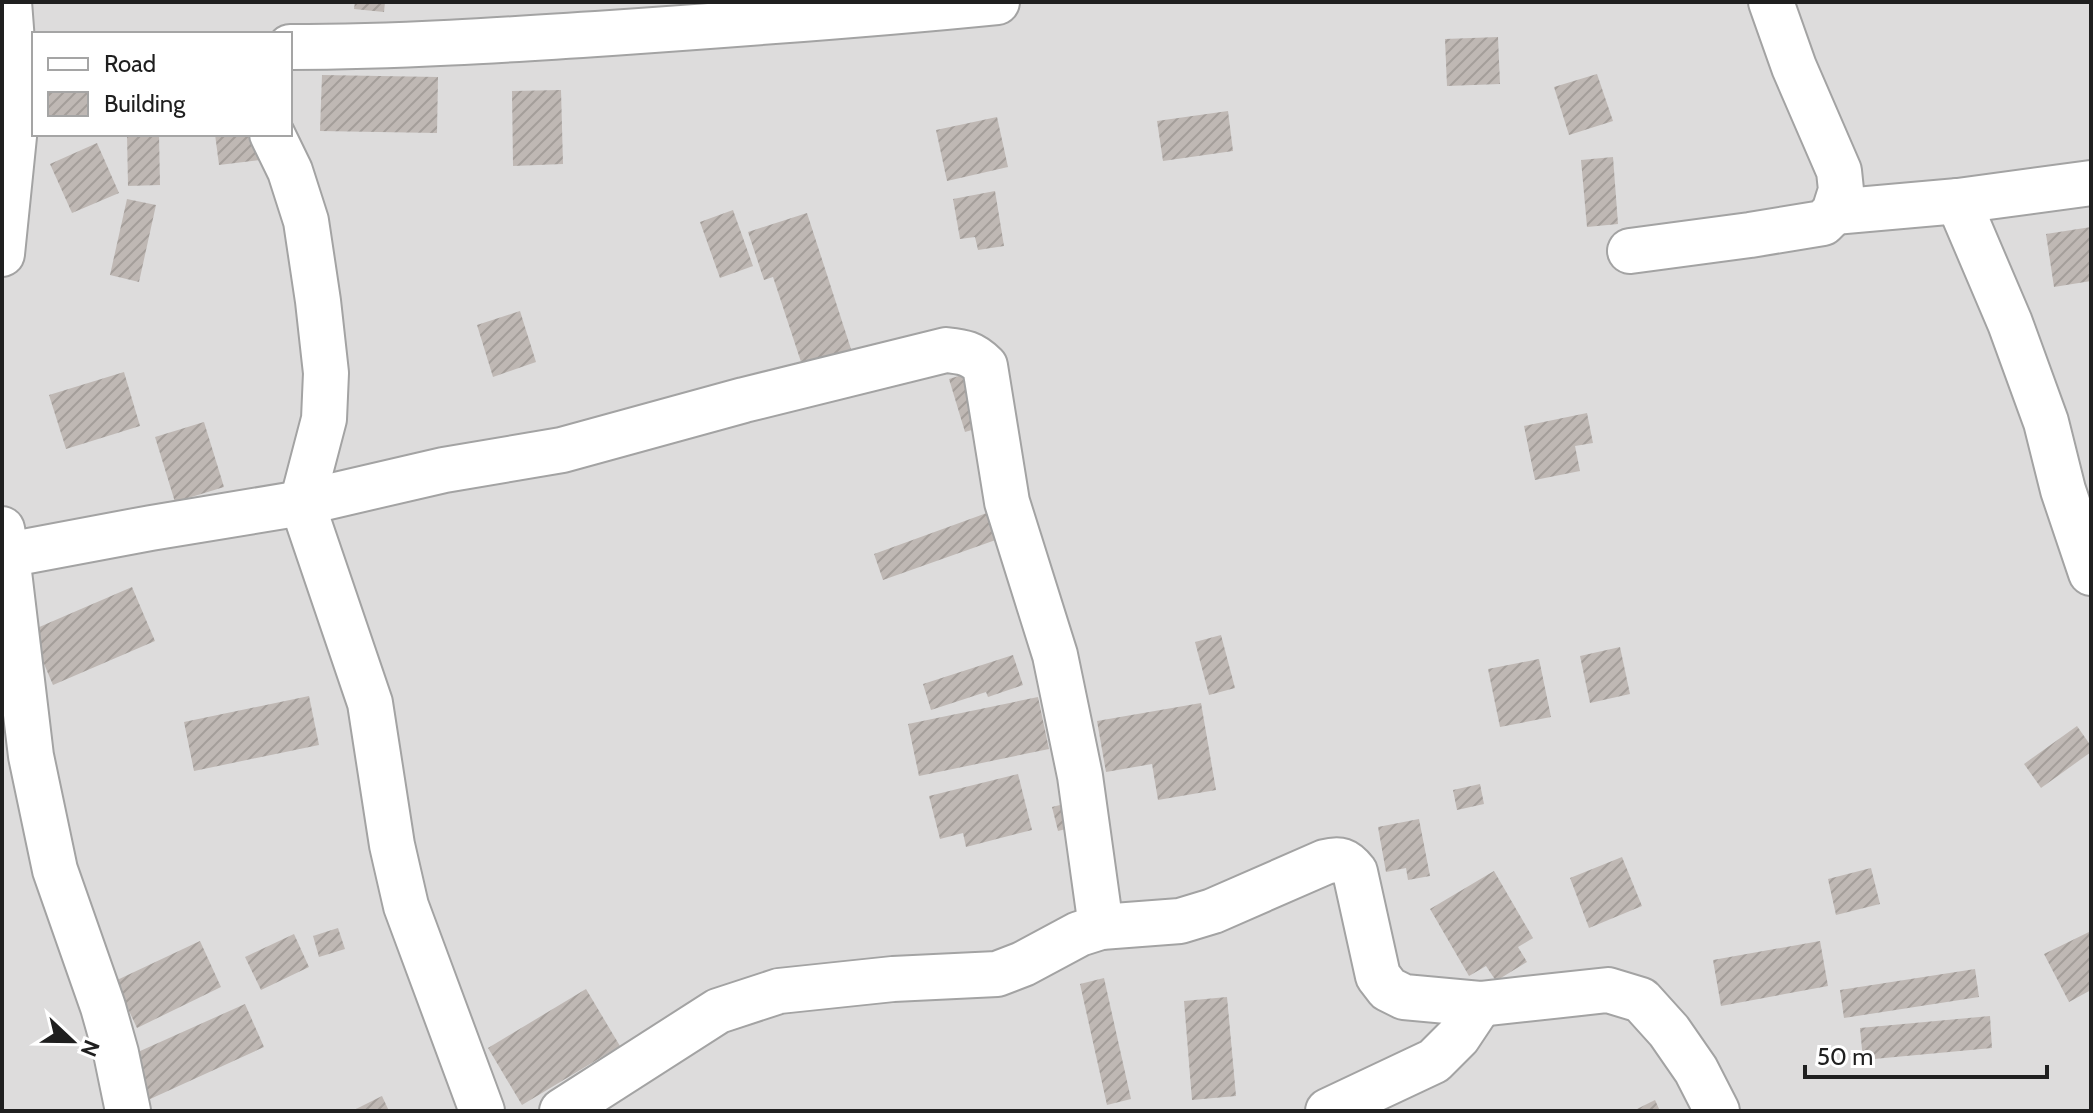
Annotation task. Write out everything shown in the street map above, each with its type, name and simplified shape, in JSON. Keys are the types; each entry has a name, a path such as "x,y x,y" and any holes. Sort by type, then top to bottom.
{"street":[{"path":"2,254 25,104 9,2"},
{"path":"292,47 505,40 722,26 997,2"},
{"path":"1630,251 1823,223 1834,212 1841,190 1839,171 1794,67 1771,2"},
{"path":"273,136 290,171 306,221 326,373 324,419 302,503 370,703 392,845 406,906 482,1111"},
{"path":"1834,212 1958,201 2091,183"},
{"path":"1958,201 2010,323 2041,408 2063,490 2091,573"},
{"path":"128,1111 103,1007 55,870 31,756 5,541 151,528 302,503 444,470 562,450 744,400 946,350 976,357 985,366 1007,502 1055,655 1080,776 1101,927"},
{"path":"562,1111 718,1011 779,991 893,979 997,974 1023,964 1079,934 1101,927 1180,921 1213,911 1339,858 1355,872 1378,976 1388,989 1404,997 1480,1004 1608,990 1641,1000 1687,1057 1717,1111"},
{"path":"1328,1111 1434,1061 1458,1037 1480,1004"}],"shaded area":[{"path":"2,2 2091,2 2091,1111 2,1111"}],"building":[{"path":"355,2 385,2 384,12 354,9"},
{"path":"1498,37 1500,84 1447,86 1445,39"},
{"path":"1597,74 1613,121 1569,135 1554,87"},
{"path":"322,75 438,77 437,133 320,131"},
{"path":"561,90 563,164 513,166 512,91"},
{"path":"1228,111 1233,151 1163,161 1157,121"},
{"path":"997,117 1008,167 947,181 936,130"},
{"path":"127,136 159,136 160,185 128,186"},
{"path":"215,136 257,136 260,160 219,165"},
{"path":"97,143 119,193 72,213 50,164"},
{"path":"1613,157 1618,224 1587,227 1581,160"},
{"path":"995,191 1004,246 978,250 975,237 960,239 953,199"},
{"path":"127,199 156,205 139,282 110,275"},
{"path":"733,210 753,266 720,278 700,222"},
{"path":"807,213 852,352 803,368 773,277 764,280 748,232"},
{"path":"2091,227 2091,281 2054,287 2046,234"},
{"path":"520,311 536,362 493,377 477,325"},
{"path":"975,371 992,424 965,432 949,379"},
{"path":"124,372 140,426 66,449 49,395"},
{"path":"1587,413 1593,443 1575,446 1580,471 1535,480 1524,426"},
{"path":"204,422 224,487 175,502 155,437"},
{"path":"995,510 1004,537 883,580 874,554"},
{"path":"132,587 155,641 53,685 30,631"},
{"path":"1221,635 1235,688 1209,695 1195,642"},
{"path":"1620,647 1630,694 1590,703 1580,656"},
{"path":"1013,655 1023,685 988,697 986,692 931,710 923,684"},
{"path":"1539,659 1551,717 1500,727 1488,669"},
{"path":"309,696 319,745 194,771 184,722"},
{"path":"1038,697 1049,749 919,776 908,724"},
{"path":"1201,703 1216,790 1158,800 1152,764 1106,772 1097,721"},
{"path":"2077,726 2091,746 2091,752 2041,788 2024,764"},
{"path":"1018,774 1032,830 966,847 963,833 940,839 929,796"},
{"path":"1480,784 1484,804 1457,810 1453,790"},
{"path":"1072,802 1078,826 1058,831 1052,807"},
{"path":"1419,819 1430,876 1408,880 1406,868 1386,872 1378,827"},
{"path":"1622,857 1642,906 1589,928 1570,878"},
{"path":"1871,868 1880,904 1836,915 1828,879"},
{"path":"1494,871 1533,938 1518,947 1527,962 1496,981 1486,966 1469,976 1430,909"},
{"path":"338,928 345,949 319,957 313,936"},
{"path":"2091,931 2091,990 2069,1002 2044,954"},
{"path":"294,934 309,967 261,990 245,957"},
{"path":"200,941 221,987 137,1028 115,981"},
{"path":"1820,941 1828,986 1721,1006 1713,960"},
{"path":"1975,969 1979,997 1844,1018 1840,990"},
{"path":"1104,978 1131,1099 1107,1105 1080,984"},
{"path":"586,989 620,1046 522,1105 488,1048"},
{"path":"1227,997 1236,1096 1192,1100 1184,1001"},
{"path":"245,1004 264,1047 148,1100 129,1056"},
{"path":"1990,1016 1992,1048 1863,1060 1860,1028"},
{"path":"382,1096 389,1111 352,1111"},
{"path":"1655,1100 1660,1111 1633,1111"}]}
